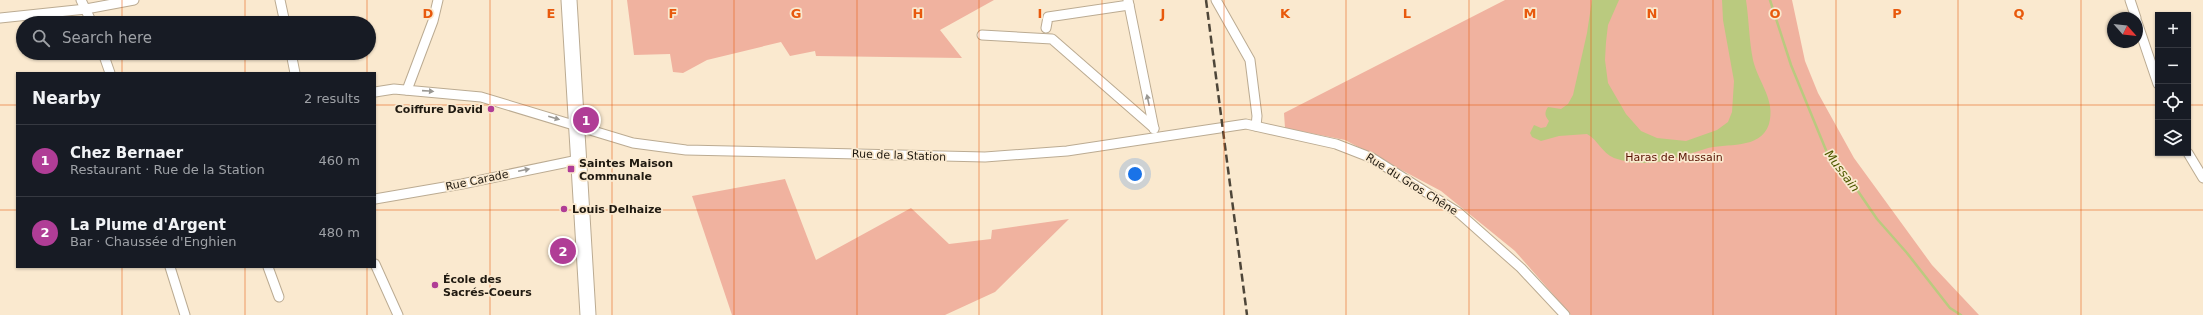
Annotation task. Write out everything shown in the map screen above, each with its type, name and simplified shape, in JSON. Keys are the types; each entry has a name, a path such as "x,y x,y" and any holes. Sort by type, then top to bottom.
{"main road":[{"path":"569,0 588,315"}],"street":[{"path":"81,0 89,16"},
{"path":"19,16 86,9 134,0"},
{"path":"280,0 283,16"},
{"path":"407,90 433,22 438,0"},
{"path":"1216,0 1250,60 1257,116 1256,126"},
{"path":"2130,0 2134,12"},
{"path":"1046,28 1048,17 1128,3 1154,128 1154,139"},
{"path":"0,18 16,16"},
{"path":"982,36 1052,39 1154,128"},
{"path":"2143,40 2155,75"},
{"path":"105,60 110,72"},
{"path":"292,60 295,72"},
{"name":"Rue de la Station","path":"376,92 394,89 481,97 633,143 670,149 986,157 1067,151 1154,139 1222,127"},
{"name":"Rue du Gros Chêne","path":"1222,127 1246,124 1256,126 1336,144 1372,158 1459,213 1521,268 1565,315"},
{"path":"2190,156 2203,178"},
{"name":"Rue Carade","path":"376,199 472,182 578,160"},
{"path":"376,266 398,315"},
{"path":"170,268 185,315"},
{"path":"268,268 279,297"}],"green space":[{"path":"627,0 994,0 940,30 962,58 816,56 815,51 790,56 781,42 707,60 683,73 673,72 670,54 634,55"},
{"name":"Haras de Mussain","path":"1505,0 1792,0 1805,61 1818,93 1854,158 1932,265 1979,315 1571,315 1515,251 1441,191 1345,140 1285,128 1284,113"},
{"path":"785,179 816,260 911,208 949,244 991,239 992,230 1069,219 995,292 945,315 732,315 692,196"}],"shaded area":[{"path":"1592,0 1619,0 1608,25 1605,60 1608,83 1626,114 1641,131 1657,138 1686,141 1717,130 1728,122 1732,112 1734,81 1723,20 1722,0 1746,0 1753,60 1755,68 1766,91 1770,107 1771,115 1765,133 1750,142 1713,147 1672,159 1650,163 1638,163 1614,158 1606,153 1587,134 1559,136 1541,141 1532,137 1530,133 1534,125 1541,128 1546,127 1549,121 1546,114 1548,107 1561,109 1568,104 1573,95 1587,33"}],"waterway":[{"name":"Mussain","path":"1770,0 1791,65 1828,155 1847,175 1877,219 1907,253 1950,308 1961,315"}],"railway":[{"path":"1206,0 1247,315"}],"place":[{"name":"Coiffure David","path":"491,109"},
{"name":"Chez Bernaer","path":"586,120"},
{"name":"Saintes Maison Communale","path":"571,169"},
{"name":"Louis Delhaize","path":"564,209"},
{"name":"La Plume d'Argent","path":"563,251"},
{"name":"École des Sacrés-Coeurs","path":"435,285"}]}
